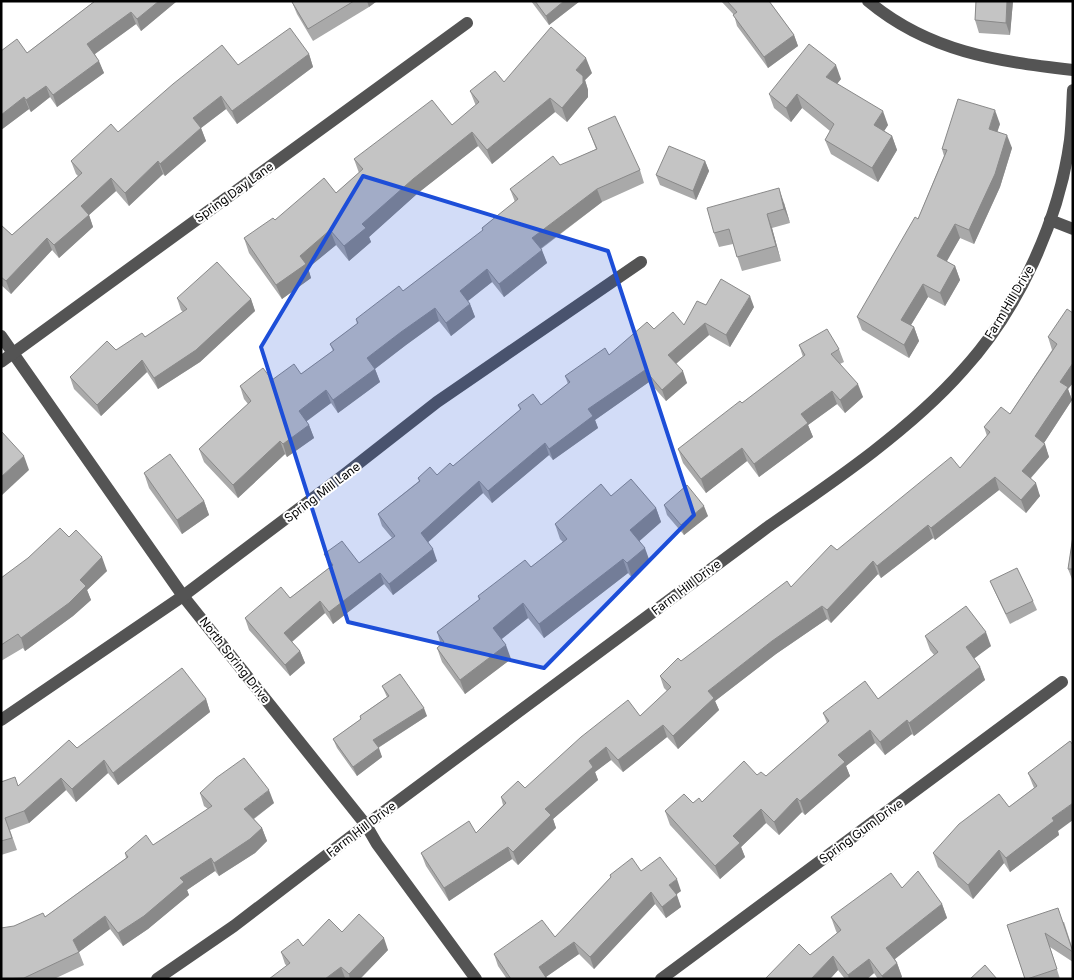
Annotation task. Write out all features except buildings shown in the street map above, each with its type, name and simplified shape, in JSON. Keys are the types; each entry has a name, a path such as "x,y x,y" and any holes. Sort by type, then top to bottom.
{"street":[{"path":"868,1 915,33 957,51 1000,61 1073,70"},
{"name":"Spring Day Lane","path":"1,362 467,23"},
{"name":"Farm Hill Drive","path":"156,979 234,926 366,825 761,532 828,485 926,407 963,370 992,334 1032,264 1050,220 1060,188 1070,140 1073,90"},
{"path":"1050,220 1073,229"},
{"name":"Spring Mill Lane","path":"1,720 184,596 346,474 437,402 641,262"},
{"name":"North Spring Drive","path":"1,336 184,596 366,825 476,979"},
{"name":"Spring Gum Drive","path":"661,979 1062,682"}],"highlighted area":[{"path":"363,176 608,251 694,515 544,668 348,622 261,347"}]}
